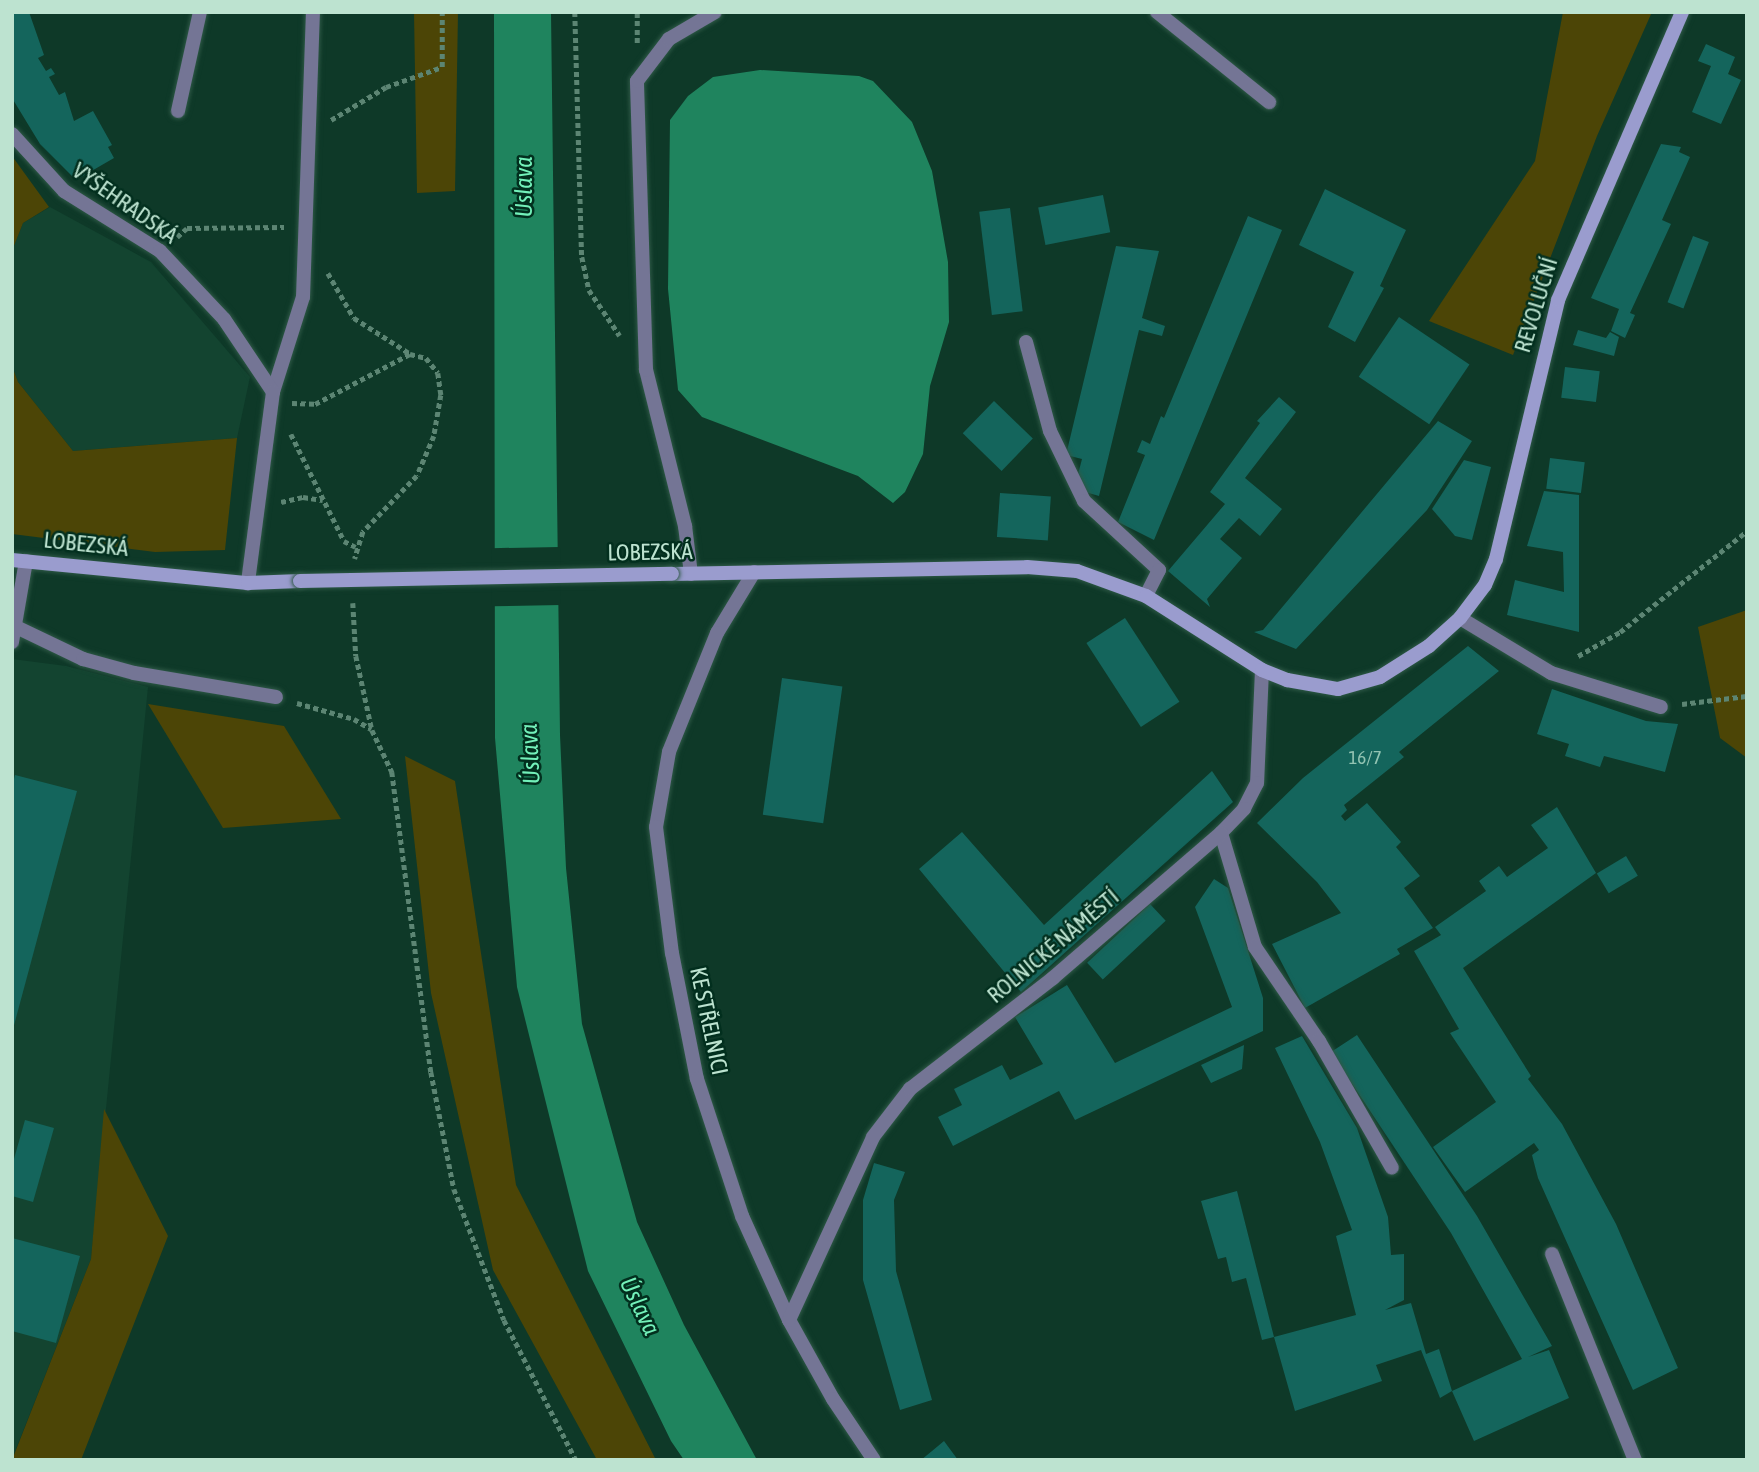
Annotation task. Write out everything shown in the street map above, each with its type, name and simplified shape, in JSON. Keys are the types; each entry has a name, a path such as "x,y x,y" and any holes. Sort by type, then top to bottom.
{"street":[{"path":"178,111 200,12"},
{"path":"248,583 273,392 303,296 308,232 313,12"},
{"path":"691,574 685,526 646,370 637,81 669,39 715,12"},
{"path":"1157,12 1269,102"},
{"name":"REVOLUČNÍ","path":"1460,618 1485,585 1496,559 1558,300 1682,12"},
{"name":"VYŠEHRADSKÁ","path":"12,134 64,191 160,251 225,319 273,392"},
{"path":"1026,342 1050,431 1083,501 1159,570 1146,596"},
{"path":"12,642 19,561"},
{"name":"LOBEZSKÁ","path":"19,561 248,583 1048,568 1105,578 1146,596 1262,670"},
{"name":"KE STŘELNICI","path":"754,572 717,633 669,752 656,827 671,953 697,1079 742,1216 789,1320 874,1460"},
{"path":"1262,670 1309,686 1338,689 1380,677 1429,646 1460,618 1550,673 1661,707"},
{"path":"14,625 83,659 121,670 276,697"},
{"name":"ROLNICKÉ NÁMĚSTÍ","path":"789,1320 873,1137 910,1089 1053,978 1221,833 1244,809 1257,783 1262,670"},
{"path":"1221,833 1255,947 1319,1041 1392,1168"},
{"path":"1552,1254 1634,1460"}],"path":[{"path":"310,134 386,87 442,67 442,12"},
{"path":"575,12 582,257 589,289 622,338"},
{"path":"160,251 187,228 308,232 354,318 410,354 426,358 438,373 441,395 434,436 417,476 363,532 356,547 354,572"},
{"path":"286,413 284,403 314,404 410,354"},
{"path":"288,423 344,541 356,547"},
{"path":"278,504 303,497 324,500"},
{"path":"1550,673 1620,632 1747,531"},
{"path":"353,596 356,656 372,730 391,772 431,1072 454,1189 504,1320 576,1460"},
{"path":"1661,707 1747,696"},
{"path":"276,697 354,719 372,730"}],"shaded area":[{"path":"414,12 458,12 455,191 417,193"},
{"path":"1563,12 1652,12 1597,136 1513,355 1429,321 1535,161"},
{"path":"12,156 49,207 23,223 12,251"},
{"path":"50,207 151,262 250,377 237,438 73,451 18,382 12,366 12,251 23,223"},
{"path":"12,366 18,382 73,451 237,438 225,550 155,552 12,534"},
{"path":"1747,610 1747,758 1720,738 1698,627"},
{"path":"12,659 66,666 148,687 91,1259 12,1459"},
{"path":"148,704 284,726 341,819 223,828"},
{"path":"405,756 455,781 516,1185 656,1460 597,1460 493,1270 431,993"},
{"path":"104,1109 168,1236 81,1460 12,1460 91,1259"}],"water":[{"name":"Úslava","path":"494,12 551,12 560,735 566,868 582,1024 637,1222 684,1325 757,1460 684,1460 671,1441 588,1271 517,987 495,738"},
{"path":"760,70 859,76 873,81 912,122 932,171 948,262 949,322 930,386 923,454 905,492 893,503 858,476 702,417 678,390 668,289 670,120 688,96 713,77"}],"pier":[{"path":"560,547 561,605 492,606 491,548"}],"building":[{"path":"12,12 29,12 44,55 38,58 46,71 51,68 55,74 49,77 59,95 65,92 74,121 93,111 112,145 108,147 114,158 76,180 40,144 12,98"},
{"path":"1706,44 1735,57 1728,74 1741,80 1721,124 1692,112 1711,66 1698,61"},
{"path":"1661,144 1681,147 1679,152 1690,157 1662,220 1671,224 1630,313 1635,315 1625,338 1611,331 1619,309 1591,298"},
{"path":"1325,189 1406,230 1380,286 1384,288 1355,342 1328,327 1354,272 1299,245"},
{"path":"1103,195 1110,232 1045,245 1038,208"},
{"path":"1010,208 1023,311 992,315 979,212"},
{"path":"1248,216 1282,230 1154,540 1118,522 1145,455 1137,452 1142,440 1150,444 1161,416 1164,418"},
{"path":"1693,236 1709,242 1683,308 1668,302"},
{"path":"1116,246 1159,251 1142,318 1165,326 1162,336 1139,330 1099,496 1085,492 1077,478 1082,459 1066,455"},
{"path":"1399,317 1469,365 1429,424 1359,377"},
{"path":"1578,330 1606,338 1610,332 1619,337 1614,356 1573,345"},
{"path":"1565,367 1600,371 1596,402 1561,398"},
{"path":"1279,397 1296,412 1245,478 1282,509 1260,536 1239,518 1220,539 1242,558 1207,599 1210,607 1168,571 1225,504 1210,492 1260,423 1257,421"},
{"path":"994,401 1033,439 1002,471 963,433"},
{"path":"1438,421 1472,441 1427,510 1296,649 1254,632 1263,630"},
{"path":"1550,458 1585,462 1581,493 1546,489"},
{"path":"1464,460 1491,467 1472,540 1455,536 1432,509"},
{"path":"1544,491 1579,495 1579,632 1507,615 1515,580 1564,592 1563,552 1527,546"},
{"path":"1000,493 1051,497 1048,540 997,537"},
{"path":"1125,618 1179,702 1141,727 1086,643"},
{"path":"1468,646 1499,671 1399,752 1404,757 1344,805 1347,810 1341,816 1345,821 1367,803 1401,842 1396,847 1420,876 1404,888 1433,928 1397,949 1400,954 1305,1008 1272,944 1341,913 1317,882 1257,823 1303,778"},
{"path":"782,678 842,686 823,823 763,815"},
{"path":"1552,689 1646,721 1678,724 1665,772 1604,756 1600,767 1565,756 1569,744 1537,734"},
{"path":"1212,771 1233,802 1021,992 919,869 962,832 1044,925"},
{"path":"15,775 77,791 13,1029 12,787"},
{"path":"1557,807 1596,873 1463,968 1531,1076 1528,1079 1562,1124 1616,1224 1678,1368 1633,1390 1538,1178 1532,1155 1539,1150 1534,1143 1465,1192 1433,1147 1496,1102 1450,1033 1459,1029 1414,951 1441,935 1435,927 1486,891 1479,881 1499,866 1507,877 1548,848 1531,825"},
{"path":"1626,856 1638,876 1609,893 1597,874"},
{"path":"1214,879 1228,888 1263,998 1263,1031 1075,1120 1059,1091 953,1146 938,1117 962,1105 954,1089 1002,1065 1010,1080 1043,1064 1015,1017 1067,985 1115,1063 1232,1007 1195,907"},
{"path":"1150,904 1166,921 1103,979 1087,963"},
{"path":"1357,1035 1477,1216 1552,1346 1528,1357 1549,1350 1569,1398 1474,1441 1452,1391 1522,1359 1451,1233 1331,1052"},
{"path":"1302,1036 1357,1128 1388,1217 1391,1255 1404,1254 1404,1300 1385,1310 1411,1303 1426,1354 1439,1349 1452,1391 1440,1398 1421,1350 1376,1365 1382,1381 1295,1411 1274,1337 1356,1315 1336,1236 1352,1230 1320,1142 1275,1048"},
{"path":"1244,1045 1242,1069 1211,1083 1201,1065"},
{"path":"25,1120 54,1128 33,1202 12,1196 12,1166"},
{"path":"874,1163 905,1172 894,1200 896,1271 932,1400 900,1410 863,1280 863,1200"},
{"path":"1237,1191 1274,1337 1262,1340 1246,1278 1232,1282 1226,1257 1218,1259 1201,1201"},
{"path":"12,1238 80,1256 56,1343 12,1331"},
{"path":"944,1441 958,1460 921,1460 932,1451"}]}
